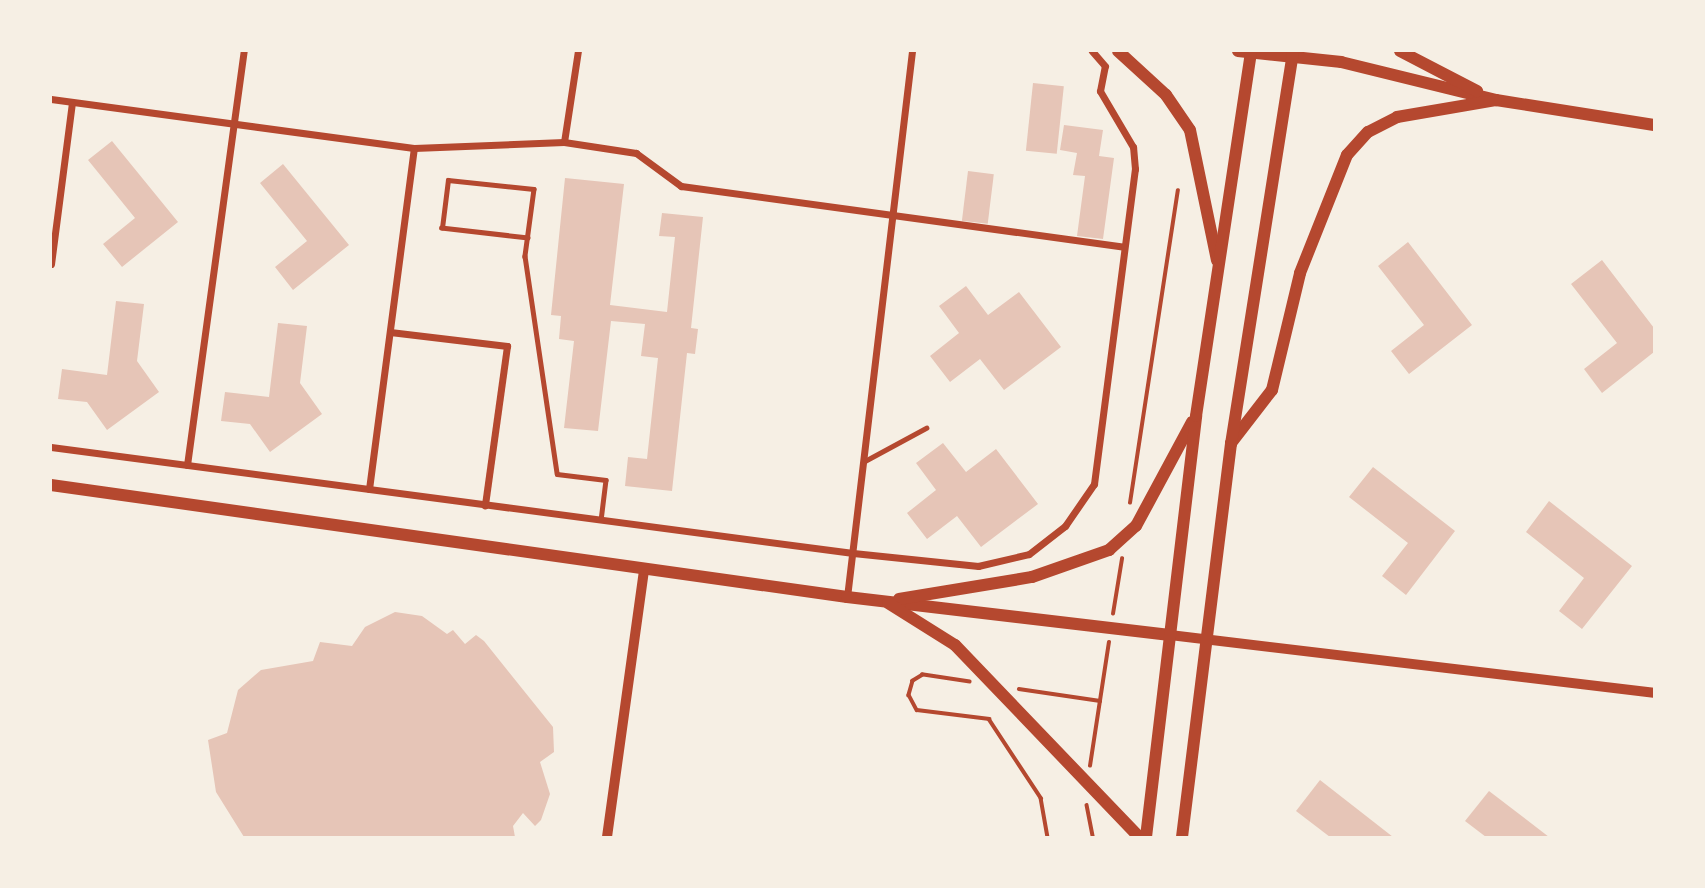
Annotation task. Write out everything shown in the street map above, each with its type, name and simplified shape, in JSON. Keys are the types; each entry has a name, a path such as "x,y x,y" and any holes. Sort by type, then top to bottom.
{"main road":[{"path":"1118,51 1166,95 1190,130 1219,272"},
{"path":"1146,837 1195,416 1219,272 1246,51 1292,54 1341,62 1496,100 1654,125"},
{"path":"1326,51 1341,62"},
{"path":"1400,51 1496,100"},
{"path":"1182,837 1231,444 1292,54"},
{"path":"1231,444 1272,390 1300,273 1347,155 1368,132 1397,117 1496,100"},
{"path":"884,601 1032,577 1109,550 1136,526 1195,416"},
{"path":"51,477 68,488"},
{"path":"51,485 848,597 1170,635"},
{"path":"884,601 955,645 1139,837"}],"street":[{"path":"187,465 244,51"},
{"path":"564,142 578,51"},
{"path":"848,597 912,51"},
{"path":"51,447 853,553 978,566 1028,554 1065,526 1094,484 1124,247 1133,147 1100,91 1105,66 1092,51"},
{"path":"51,99 414,148 564,142 636,153 681,186 892,218 1124,247"},
{"path":"51,264 72,102"},
{"path":"369,489 414,148"},
{"path":"390,332 507,346 485,505"},
{"path":"607,837 644,569"},
{"path":"1170,635 1654,693"}],"lane":[{"path":"528,238 442,228 448,180 534,190 528,238 556,474 606,480 601,520"},
{"path":"863,462 926,428"}],"path":[{"path":"923,675 913,681 909,695 917,710 989,719 1041,798 1048,837"}],"building":[{"path":"1033,83 1064,86 1057,154 1026,151"},
{"path":"1064,125 1103,130 1099,156 1114,158 1103,239 1077,236 1085,176 1073,175 1077,153 1060,150"},
{"path":"112,141 178,222 122,267 103,244 135,218 88,160"},
{"path":"283,164 349,245 293,290 275,267 307,241 260,183"},
{"path":"968,171 994,174 988,224 962,221"},
{"path":"565,178 624,184 610,305 667,312 675,237 659,236 662,213 703,217 691,328 698,329 695,354 687,353 672,491 625,486 628,457 647,459 658,358 641,356 645,324 611,321 598,431 564,428 574,341 559,339 561,316 551,315"},
{"path":"1408,242 1472,325 1409,374 1391,351 1424,325 1378,266"},
{"path":"1602,260 1654,328 1654,352 1602,393 1584,369 1617,343 1571,284"},
{"path":"966,286 988,315 1019,292 1061,347 1004,390 980,359 950,382 930,356 959,333 939,306"},
{"path":"116,301 144,304 137,361 159,392 107,430 87,402 58,399 62,369 107,375"},
{"path":"278,323 307,326 300,383 322,414 270,452 250,424 221,421 225,392 269,397"},
{"path":"943,443 966,472 996,449 1038,504 981,547 957,516 927,539 907,513 936,490 916,463"},
{"path":"1373,467 1455,531 1406,595 1382,576 1408,543 1349,497"},
{"path":"1549,501 1632,566 1582,629 1559,611 1584,578 1526,532"},
{"path":"395,612 422,616 447,634 453,630 465,644 476,635 484,641 553,727 554,752 540,762 550,794 541,820 535,826 523,813 513,826 515,837 244,837 216,792 208,740 227,733 238,690 261,670 313,661 320,642 352,646 365,627"},
{"path":"1320,780 1393,837 1330,837 1296,811"},
{"path":"1489,791 1549,837 1486,837 1465,821"}]}
